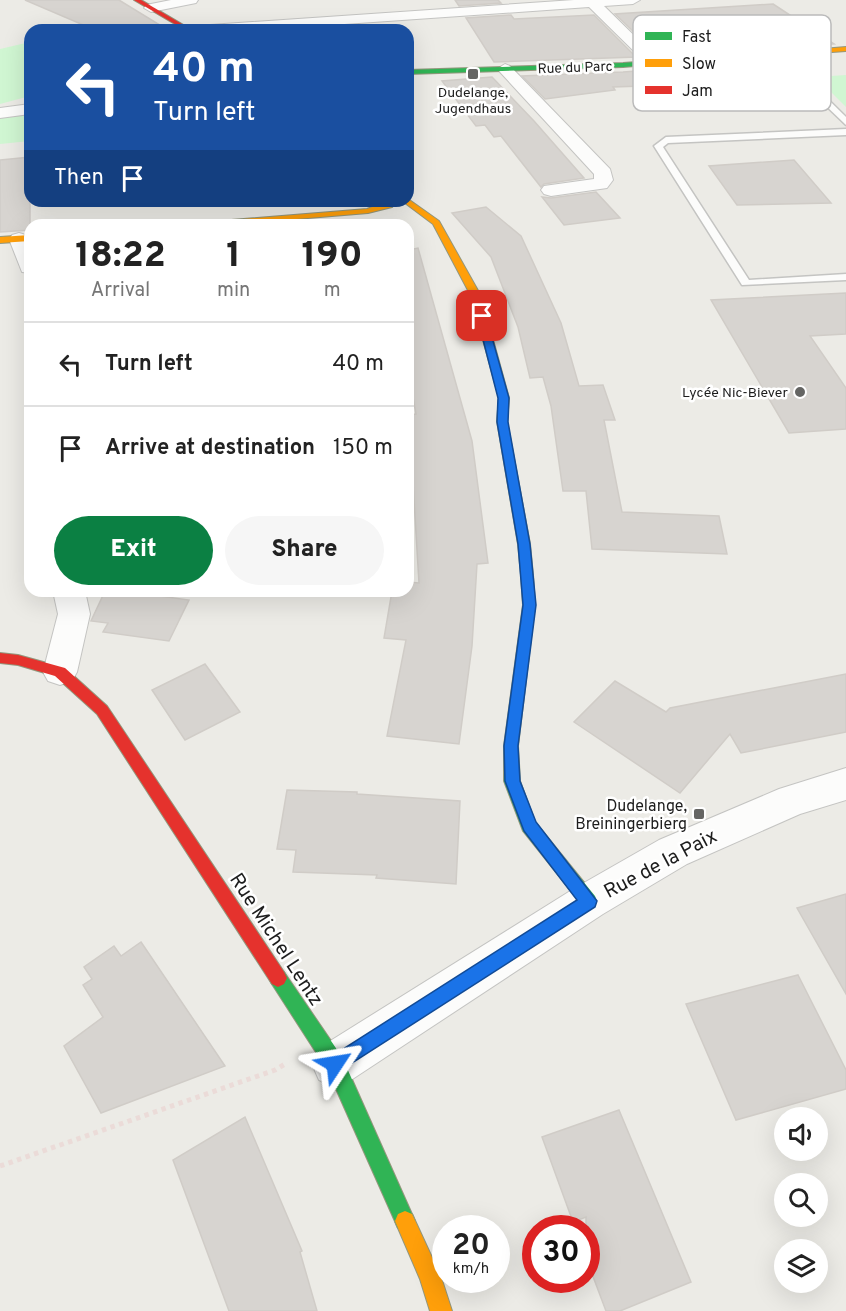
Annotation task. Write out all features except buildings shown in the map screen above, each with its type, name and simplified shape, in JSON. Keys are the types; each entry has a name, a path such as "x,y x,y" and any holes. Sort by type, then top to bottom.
{"street":[{"path":"138,0 179,24"},
{"path":"151,8 191,0"},
{"path":"278,24 633,0"},
{"path":"592,1 633,42"},
{"name":"Rue du Parc","path":"831,50 846,49"},
{"name":"Rue du Parc","path":"414,72 633,64"},
{"path":"505,69 603,173 604,180 600,184 551,190"},
{"path":"0,113 24,110"},
{"path":"414,206 435,223 455,254 476,296 504,398 502,422 524,544 529,605 511,746 512,781 529,826 589,901"},
{"path":"269,219 368,211 382,207"},
{"path":"16,239 24,255"},
{"path":"60,672 74,614 70,597"},
{"name":"Rue Michel Lentz","path":"0,658 18,660 60,672 102,710 328,1053 430,1277 441,1311"},
{"name":"Rue de la Paix","path":"328,1053 673,852 792,800 846,784"}],"lane":[{"path":"831,107 846,122"},
{"path":"846,132 666,140 658,146 746,283 846,277"}],"path":[{"path":"0,1166 328,1053"}],"green space":[{"path":"24,43 24,98 0,104 0,49"},
{"path":"846,75 846,107 831,92 831,76"},
{"path":"24,112 24,142 0,144 0,116"}],"traffic: fast":[{"path":"414,72 633,64"},
{"path":"527,575 529,605 511,746 512,781 529,826 589,901"},
{"path":"278,978 335,1064 405,1221"}],"traffic: slow":[{"path":"831,50 846,49"},
{"path":"414,206 436,223 476,296 504,398 502,421 524,544 527,575"},
{"path":"269,219 368,211 382,207"},
{"path":"0,240 24,238"},
{"path":"405,1221 430,1277 441,1311"}],"traffic: jam":[{"path":"137,0 179,24"},
{"path":"0,658 18,660 60,672 102,710 278,978"}],"place":[{"name":"Dudelange, Jugendhaus","path":"473,74"},
{"name":"Lycée Nic-Biever","path":"800,392"},
{"name":"Dudelange, Breiningerbierg","path":"699,814"}],"route":[{"path":"335,1064 589,901 529,826 512,781 511,746 529,605 524,544 502,422 504,398 482,316"}]}
